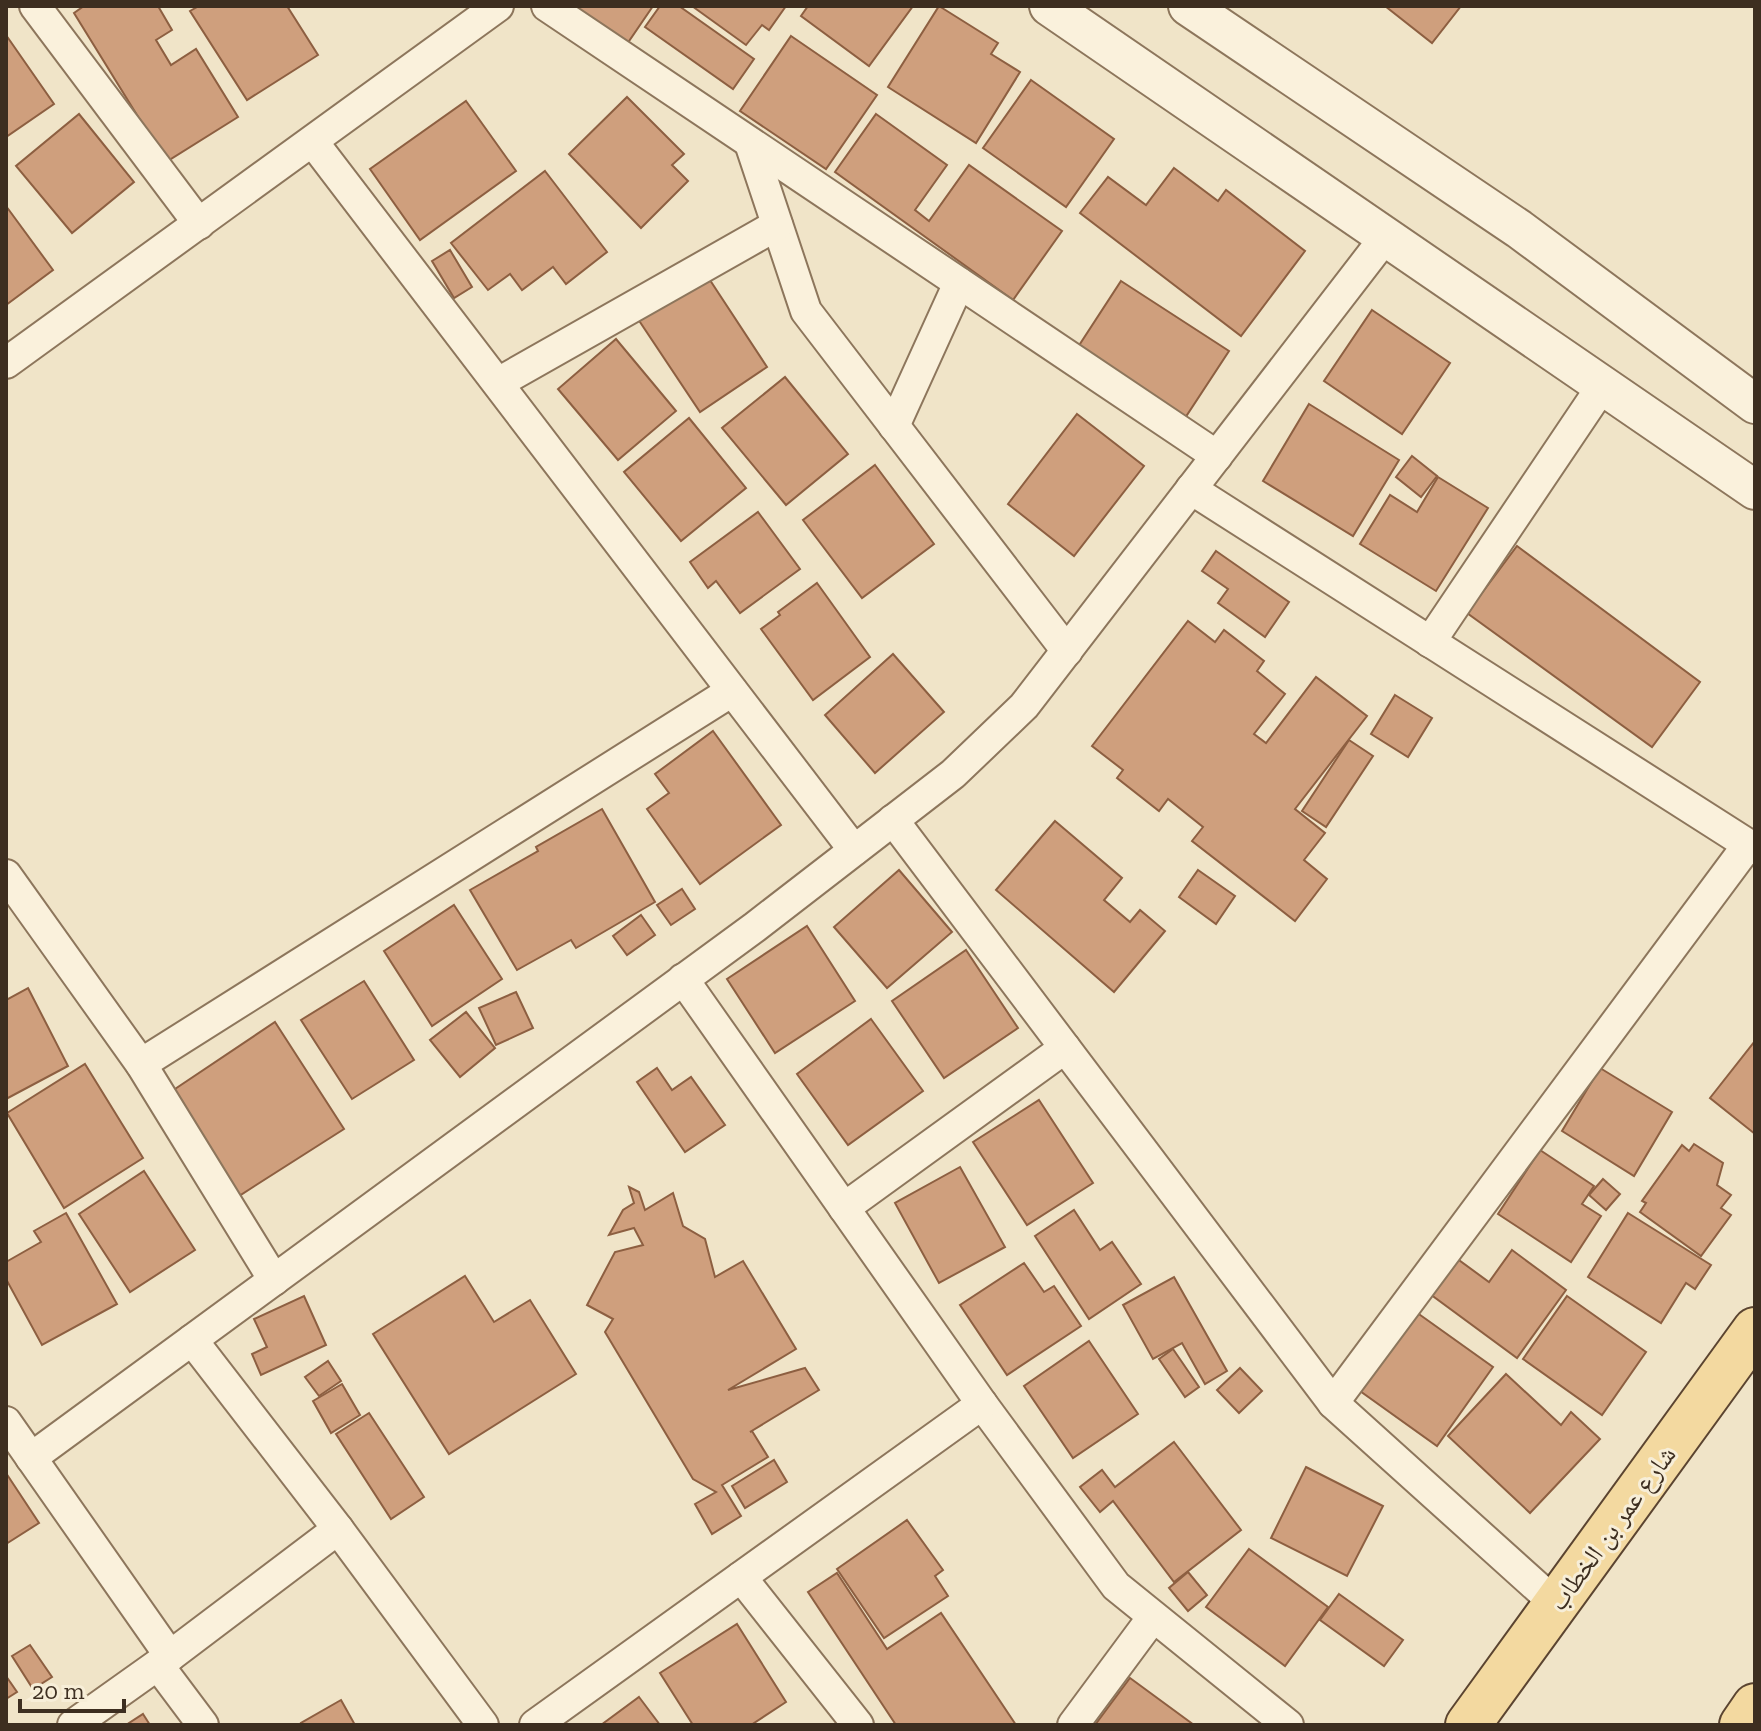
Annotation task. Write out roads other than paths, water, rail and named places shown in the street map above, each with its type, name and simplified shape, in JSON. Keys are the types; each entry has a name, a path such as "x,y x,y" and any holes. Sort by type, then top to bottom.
{"main road":[{"name":"شارع عمر بن الخطاب","path":"1468,1725 1755,1330"},
{"path":"1742,1725 1755,1706"}],"street":[{"path":"35,6 199,224"},
{"path":"547,6 1217,456"},
{"path":"1049,6 1755,490"},
{"path":"1188,6 1519,229 1755,404"},
{"path":"6,363 313,142 491,8"},
{"path":"313,142 854,850"},
{"path":"750,143 806,311 1067,651"},
{"path":"498,383 777,225"},
{"path":"31,1458 683,979 953,774 1024,706 1387,235"},
{"path":"894,426 959,283"},
{"path":"1430,642 1603,385"},
{"path":"1191,489 1751,847 1333,1403"},
{"path":"141,1064 732,691"},
{"path":"893,820 1333,1403 1556,1604"},
{"path":"6,875 141,1064 274,1280"},
{"path":"683,979 982,1404 1116,1586 1288,1725"},
{"path":"844,1208 1065,1048"},
{"path":"192,1340 338,1529 483,1725"},
{"path":"535,1725 982,1404"},
{"path":"6,1422 164,1660 203,1725"},
{"path":"73,1725 338,1529"},
{"path":"741,1577 858,1725"},
{"path":"1073,1725 1153,1617"}]}
